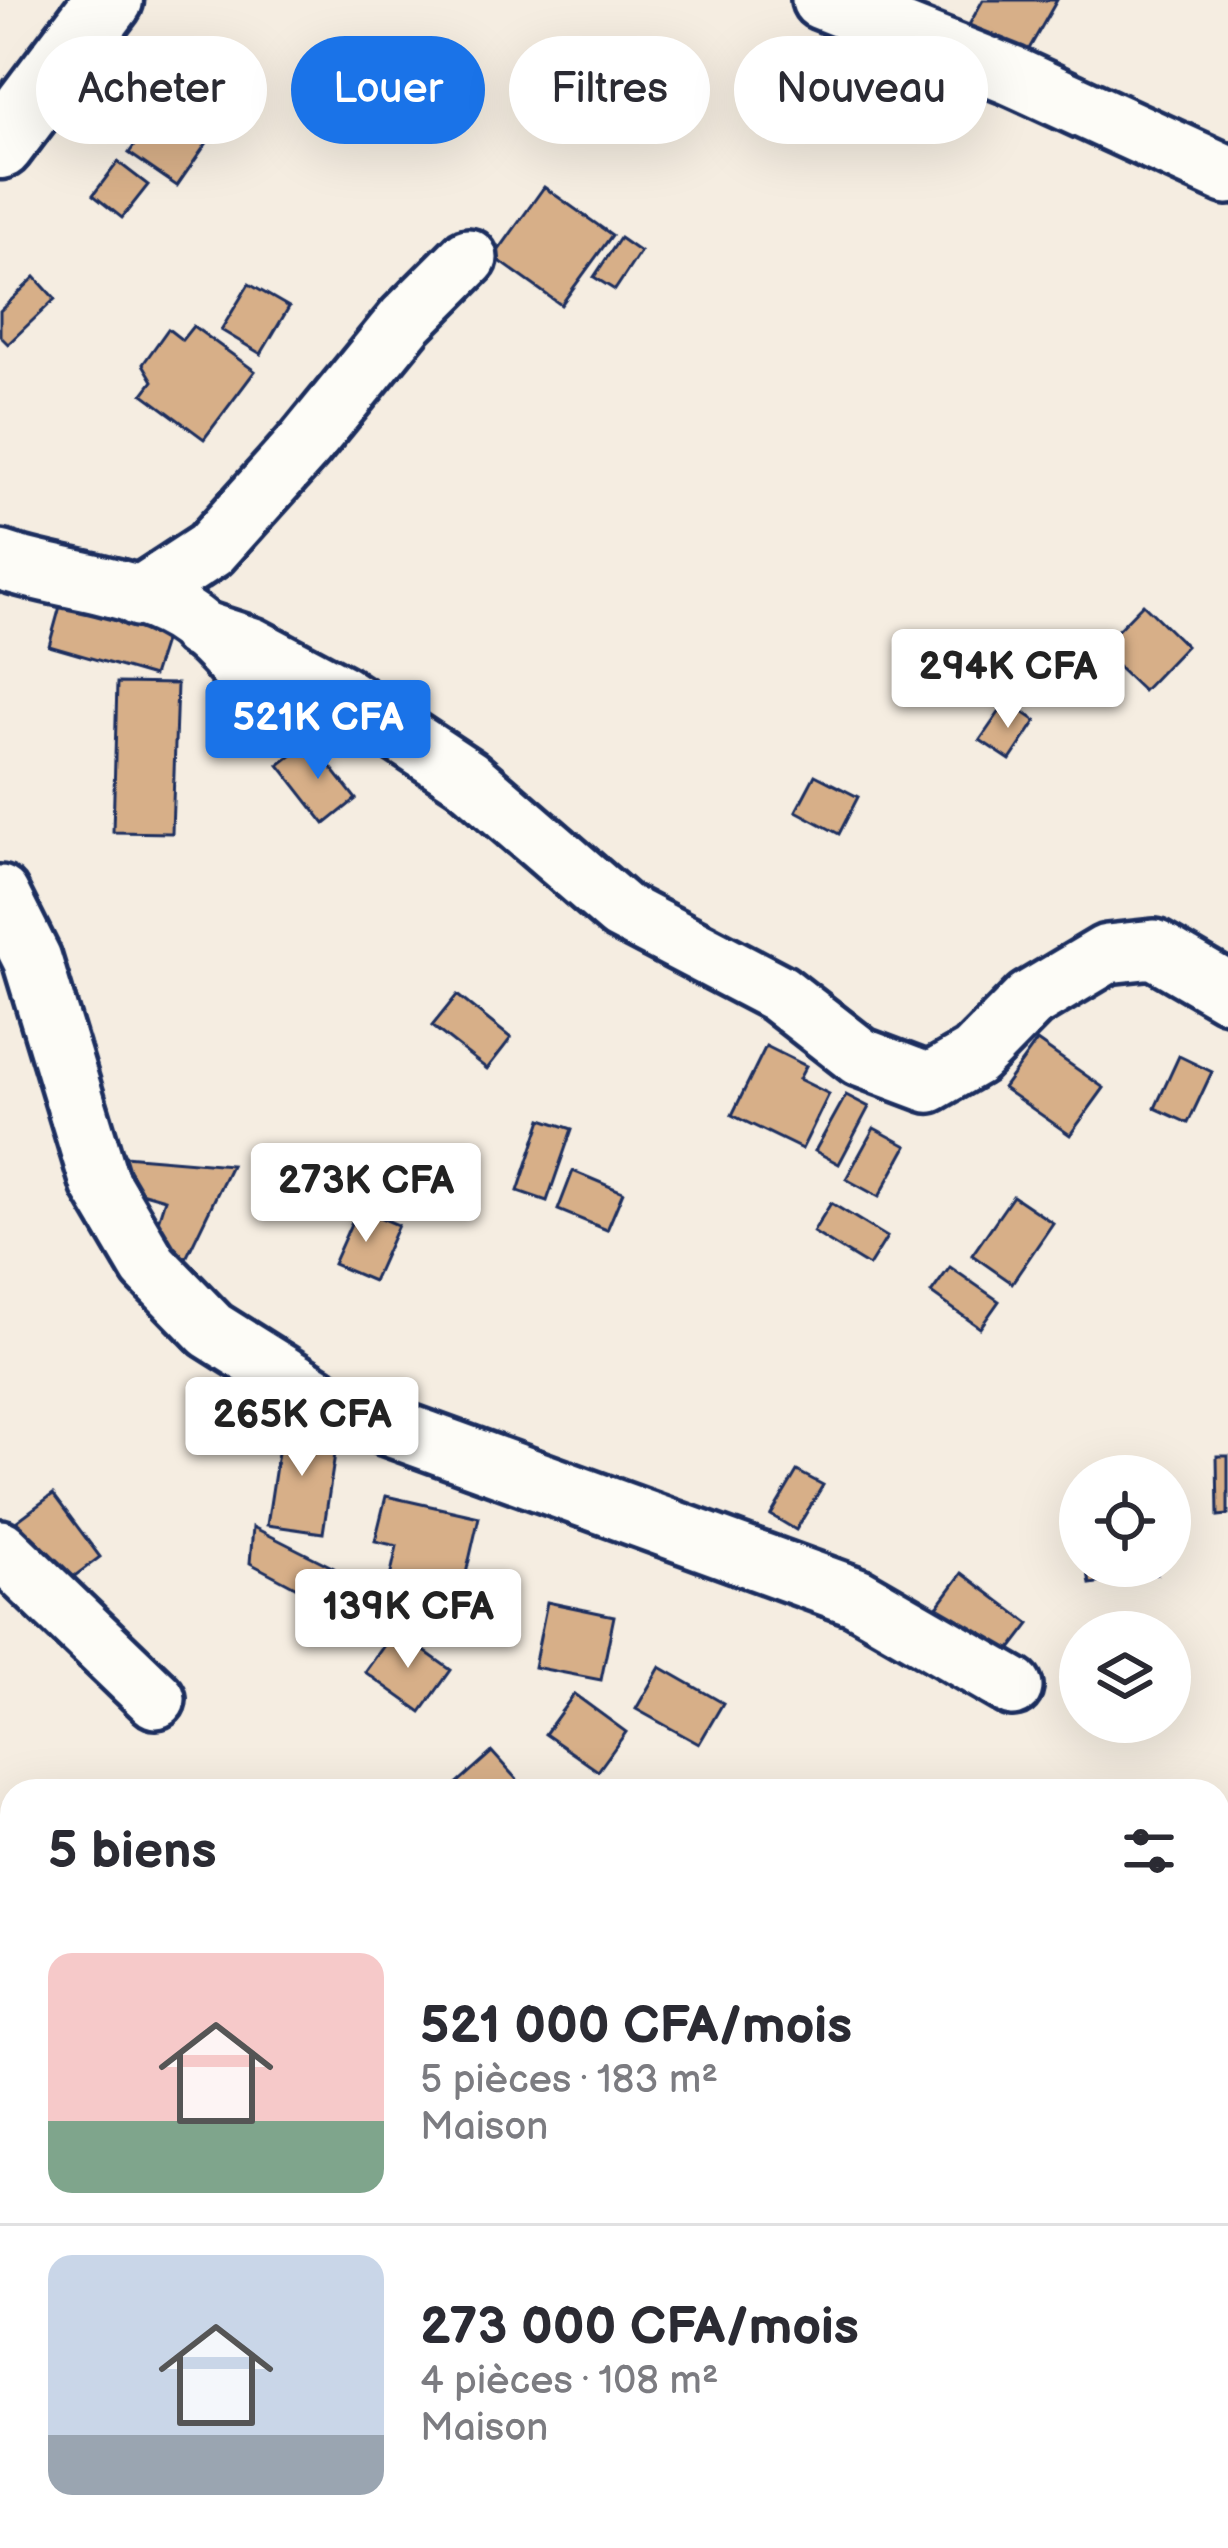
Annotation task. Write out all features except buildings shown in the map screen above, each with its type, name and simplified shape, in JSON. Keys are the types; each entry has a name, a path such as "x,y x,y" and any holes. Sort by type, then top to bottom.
{"highway":[{"path":"0,146 109,0"}],"street":[{"path":"821,0 1012,76 1228,175"},
{"path":"138,597 209,550 305,444 406,320 468,258"},
{"path":"0,560 138,597 179,614 225,651 276,716"},
{"path":"198,629 250,646 342,695 467,778 621,911 778,993 860,1058 929,1083 974,1057 1030,1000 1107,954 1154,949 1228,992"},
{"path":"0,895 32,958 100,1183 149,1266 211,1330 332,1406 857,1597 1013,1687"},
{"path":"0,1549 156,1699"}]}
